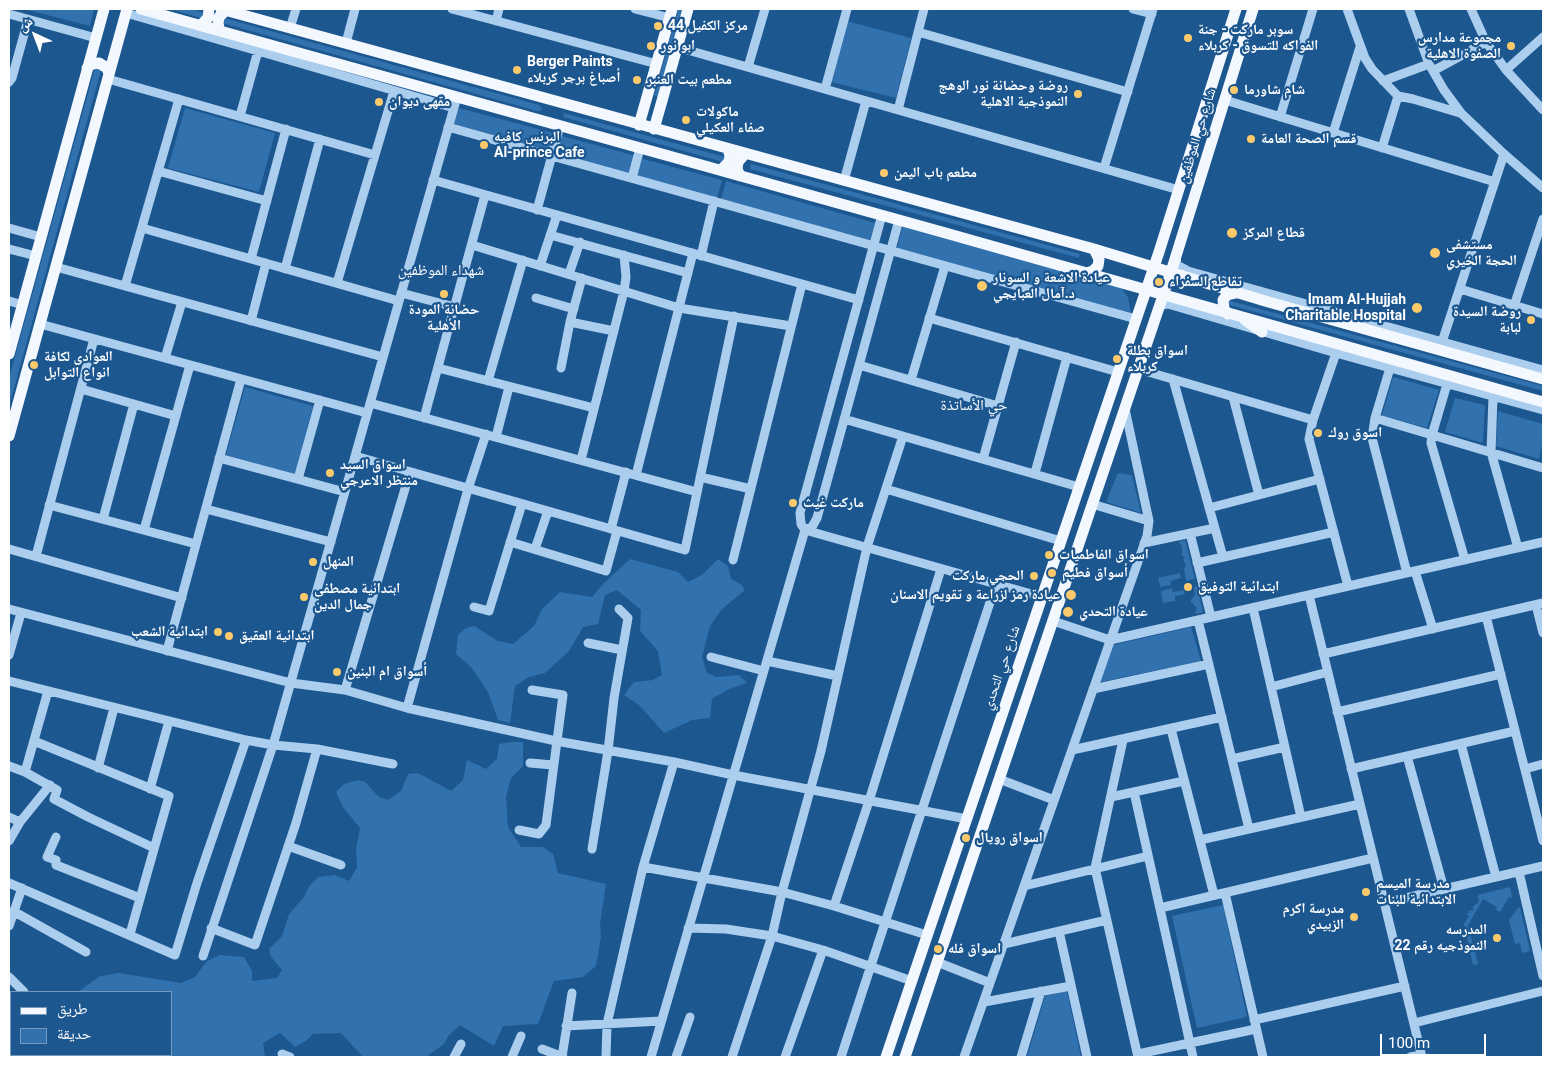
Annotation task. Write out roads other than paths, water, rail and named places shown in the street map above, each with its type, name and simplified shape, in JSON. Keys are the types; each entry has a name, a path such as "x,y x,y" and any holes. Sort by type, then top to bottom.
{"main road":[{"path":"9,354 104,9"},
{"path":"141,9 455,102 538,119 1163,294 1494,392 1543,402"},
{"path":"201,26 208,18 209,9"},
{"path":"220,31 219,17 224,9 543,99 1094,249 1236,292 1266,297 1500,362 1543,379"},
{"path":"654,129 688,9"},
{"name":"شارع حي الموظفين","path":"1154,267 1236,9"},
{"name":"شارع حي الموظفين","path":"1171,272 1253,9"},
{"path":"9,436 127,11"},
{"path":"639,125 671,13"},
{"path":"1228,36 1233,41 1240,42 1243,40"},
{"path":"1221,56 1228,54 1237,61"},
{"path":"88,68 96,63 102,64 107,68 108,76"},
{"path":"649,93 650,98 654,102 659,102 663,99"},
{"path":"538,119 545,112 546,105 543,99"},
{"path":"559,125 556,115 558,109 563,104"},
{"path":"1194,142 1199,147 1207,148 1210,146"},
{"path":"721,170 729,162 728,150"},
{"path":"740,176 737,169 738,162 745,154"},
{"path":"1188,162 1195,160 1202,163 1204,167"},
{"path":"1086,273 1096,269 1099,262 1098,255 1094,249"},
{"path":"1146,290 1154,267"},
{"path":"905,1057 1171,272"},
{"path":"1119,282 1128,287 1135,297 1138,306 1136,319"},
{"name":"شارع حي التحدي","path":"886,1057 1146,290"},
{"path":"1236,292 1227,294 1223,300 1224,309 1262,332"},
{"path":"1124,356 1129,351 1136,351 1141,357 1139,366"},
{"path":"1055,557 1058,564 1062,566 1070,565 1073,561"},
{"path":"1047,582 1052,576 1057,575 1063,579 1064,586"},
{"path":"1019,666 1020,671 1025,674 1030,675 1036,670"},
{"path":"1007,698 1013,695 1018,696 1022,699 1023,706"}],"street":[{"path":"290,28 296,9"},
{"path":"346,42 355,9"},
{"path":"452,9 462,10 657,64"},
{"path":"496,20 500,9"},
{"path":"635,9 671,13"},
{"path":"748,67 765,9"},
{"path":"825,89 848,9"},
{"path":"898,110 924,9"},
{"path":"1104,168 1153,11 1133,9"},
{"path":"1280,116 1313,9"},
{"path":"1348,9 1360,47 1372,69 1398,96 1420,100 1461,113"},
{"path":"1409,9 1431,67 1444,90 1461,113 1543,188"},
{"path":"1472,9 1486,42 1506,70 1543,110"},
{"path":"127,11 394,91 455,102 273,745 203,956"},
{"path":"9,14 96,38"},
{"path":"9,82 12,78 28,20"},
{"path":"918,32 1128,92"},
{"path":"1506,70 1543,37"},
{"path":"1383,81 1431,67 1486,42"},
{"path":"1333,133 1360,47"},
{"path":"677,48 1179,190"},
{"path":"240,116 258,50"},
{"path":"108,76 179,99 376,154"},
{"path":"338,283 394,91"},
{"path":"1382,148 1398,96"},
{"path":"125,286 179,99"},
{"path":"1225,100 1495,182"},
{"path":"844,181 866,101"},
{"path":"537,210 559,125"},
{"path":"448,127 1136,319"},
{"path":"251,259 286,129"},
{"path":"285,269 320,139"},
{"path":"632,178 640,148"},
{"path":"1442,342 1504,154"},
{"path":"158,171 267,201"},
{"path":"433,180 859,300"},
{"path":"424,418 485,195"},
{"path":"636,475 688,273 697,254 714,201"},
{"path":"540,266 557,215"},
{"path":"882,215 800,513 801,524 806,530 1042,597"},
{"path":"1514,306 1543,219"},
{"path":"651,1057 806,530 812,526 817,518 899,220"},
{"path":"9,228 41,237"},
{"path":"142,228 338,283 455,307"},
{"path":"550,235 688,273"},
{"path":"569,274 580,242"},
{"path":"472,245 679,308 792,326"},
{"path":"9,249 36,256"},
{"path":"581,460 624,291 626,277 624,255"},
{"path":"1176,256 1176,263 1184,270 1266,297 1442,342 1500,362 1543,370"},
{"path":"488,381 522,260"},
{"path":"251,321 266,263"},
{"path":"911,380 945,266"},
{"path":"56,267 383,357"},
{"path":"561,368 570,322 582,278"},
{"path":"733,560 802,284"},
{"path":"1460,289 1543,314"},
{"path":"536,298 574,309"},
{"path":"9,301 22,304"},
{"path":"165,358 182,302"},
{"path":"1158,310 1162,305 1168,304 1447,384 1494,392 1543,410"},
{"path":"355,456 685,550 734,316"},
{"path":"929,318 1118,372"},
{"path":"570,322 614,331"},
{"path":"40,324 367,413"},
{"path":"36,556 94,339"},
{"path":"983,459 1016,342"},
{"path":"1336,353 1312,420 1309,442 1348,586"},
{"path":"1035,474 1067,357"},
{"path":"144,530 190,365"},
{"path":"859,365 998,406"},
{"path":"1139,366 1173,379 1312,420"},
{"path":"438,368 594,408"},
{"path":"1390,368 1375,418 1372,444 1411,572 1433,628"},
{"path":"167,651 241,379"},
{"path":"1173,379 1223,557"},
{"path":"1447,384 1432,435 1432,447 1466,560"},
{"path":"496,437 509,386"},
{"path":"81,389 176,416"},
{"path":"1494,392 1491,452 1518,548"},
{"path":"1233,397 1259,495"},
{"path":"298,479 320,400"},
{"path":"370,403 697,492"},
{"path":"103,519 134,404"},
{"path":"964,1057 1144,543 1149,521 1125,408"},
{"path":"1375,418 1543,468"},
{"path":"844,419 1079,488"},
{"path":"407,708 468,488 486,434"},
{"path":"732,1057 772,936 782,892 822,751 867,547 903,436"},
{"path":"219,458 345,492"},
{"path":"345,690 410,472"},
{"path":"510,542 606,571 626,472"},
{"path":"700,477 751,489"},
{"path":"1209,508 1320,479"},
{"path":"886,489 1061,541"},
{"path":"474,607 489,611 522,504"},
{"path":"1092,504 1149,521"},
{"path":"50,505 196,544"},
{"path":"206,508 331,542"},
{"path":"535,550 548,511"},
{"path":"1144,543 1215,528"},
{"path":"1197,563 1334,532"},
{"path":"1190,534 1211,618"},
{"path":"1053,621 1110,640 1543,542"},
{"path":"9,549 182,598"},
{"path":"834,906 869,801 941,568"},
{"path":"841,1057 996,584"},
{"path":"1309,595 1422,1056 1410,1057"},
{"path":"1323,654 1539,604 1543,633"},
{"path":"1253,608 1301,817"},
{"path":"9,609 290,683 345,690 407,708 556,741 967,819"},
{"path":"592,850 608,751 614,698 628,618 619,609"},
{"path":"9,655 21,613"},
{"path":"1486,616 1543,841"},
{"path":"1198,620 1249,829"},
{"path":"588,643 622,650"},
{"path":"711,657 764,671"},
{"path":"767,661 838,676"},
{"path":"1093,690 1209,664"},
{"path":"1271,687 1328,672"},
{"path":"1337,712 1501,674"},
{"path":"9,681 246,740 273,745 317,749 393,764"},
{"path":"519,830 539,834 546,825 563,695 532,690"},
{"path":"25,772 48,691"},
{"path":"98,768 114,708"},
{"path":"1072,750 1222,717"},
{"path":"150,789 169,721"},
{"path":"1171,729 1214,895"},
{"path":"1351,769 1515,731"},
{"path":"9,883 176,955 197,883 246,740"},
{"path":"1123,740 1095,868 1138,1056 1405,986"},
{"path":"34,742 169,796 130,934"},
{"path":"1461,744 1496,877"},
{"path":"1232,759 1285,747"},
{"path":"211,928 255,946 317,749"},
{"path":"1407,756 1444,889"},
{"path":"606,1057 607,1024 643,867 674,762"},
{"path":"530,763 553,765"},
{"path":"1525,769 1543,764"},
{"path":"9,766 25,772 57,790 54,799 154,848"},
{"path":"999,779 1054,800"},
{"path":"1111,797 1184,781"},
{"path":"9,841 20,822 50,785"},
{"path":"1134,792 1193,1057"},
{"path":"1200,840 1360,804"},
{"path":"9,817 20,822"},
{"path":"56,837 47,857 56,860 56,865 140,898"},
{"path":"288,846 341,865"},
{"path":"1024,886 1148,856"},
{"path":"1160,908 1373,858"},
{"path":"1384,903 1543,866"},
{"path":"643,867 782,892 927,935"},
{"path":"1520,872 1543,976"},
{"path":"9,926 22,888"},
{"path":"1225,894 1263,1057"},
{"path":"13,911 86,952"},
{"path":"1004,944 1107,920"},
{"path":"688,928 726,929 772,936 823,950 912,981"},
{"path":"1059,932 1087,1057"},
{"path":"785,1057 823,950"},
{"path":"937,962 990,983"},
{"path":"9,977 23,991"},
{"path":"984,1002 1071,986"},
{"path":"1021,1057 1041,991"},
{"path":"1414,1023 1543,991"},
{"path":"542,1049 563,1057 572,993"},
{"path":"676,1057 690,1017"},
{"path":"566,1026 661,1022"},
{"path":"512,1057 522,1036"},
{"path":"454,1057 461,1044"}],"place":[{"name":"مركز الكفيل 44","path":"658,26"},
{"name":"سوبر ماركت - جنة الفواكه للتسوق - كربلاء","path":"1188,38"},
{"name":"ابو نور","path":"651,46"},
{"name":"مجموعة مدارس الصفوة الاهلية","path":"1511,46"},
{"name":"Berger Paints أصباغ برجر كربلاء","path":"517,70"},
{"name":"مطعم بيت العنبر","path":"637,80"},
{"name":"شام شاورما","path":"1234,90"},
{"name":"روضة وحضانة نور الوهج النموذجية الاهلية","path":"1078,94"},
{"name":"مقهى ديوان","path":"379,102"},
{"name":"ماكولات صفاء العكيلي","path":"686,120"},
{"name":"قسم الصحة العامة","path":"1251,139"},
{"name":"البرنس كافيه Al-prince Cafe","path":"484,145"},
{"name":"مطعم باب اليمن","path":"884,173"},
{"name":"قطاع المركز","path":"1232,233"},
{"name":"مستشفى الحجة الخيري","path":"1435,253"},
{"name":"تقاطع السفراء","path":"1159,282"},
{"name":"عيادة الاشعة و السونار د.آمال العبايجي","path":"982,286"},
{"name":"حضانة المودة الأهلية","path":"444,294"},
{"name":"Imam Al-Hujjah Charitable Hospital","path":"1417,308"},
{"name":"روضة السيدة لبابة","path":"1531,320"},
{"name":"اسواق بطلة كربلاء","path":"1117,359"},
{"name":"العوادي لكافة انواع التوابل","path":"34,365"},
{"name":"اسوق روك","path":"1318,433"},
{"name":"اسواق السيد منتظر الاعرجي","path":"330,473"},
{"name":"ماركت غيث","path":"793,503"},
{"name":"اسواق الفاطميات","path":"1049,555"},
{"name":"المنهل","path":"313,562"},
{"name":"أسواق فطيم","path":"1052,573"},
{"name":"الحجي ماركت","path":"1034,576"},
{"name":"ابتدائية التوفيق","path":"1188,587"},
{"name":"عيادة رمز لزراعة و تقويم الاسنان","path":"1071,595"},
{"name":"ابتدائية مصطفى جمال الدين","path":"304,597"},
{"name":"عيادة التحدي","path":"1068,612"},
{"name":"ابتدائية الشعب","path":"218,632"},
{"name":"ابتدائية العقيق","path":"229,636"},
{"name":"أسواق ام البنين","path":"337,672"},
{"name":"اسواق رويال","path":"966,838"},
{"name":"مدرسة الميسم الابتدائية للبنات","path":"1366,892"},
{"name":"مدرسة اكرم الزبيدي","path":"1354,917"},
{"name":"المدرسه النموذجيه رقم 22","path":"1497,938"},
{"name":"اسواق فله","path":"938,949"}],"district":[{"name":"شهداء الموظفين","path":"441,271"},
{"name":"حي الأساتذة","path":"974,406"}]}
